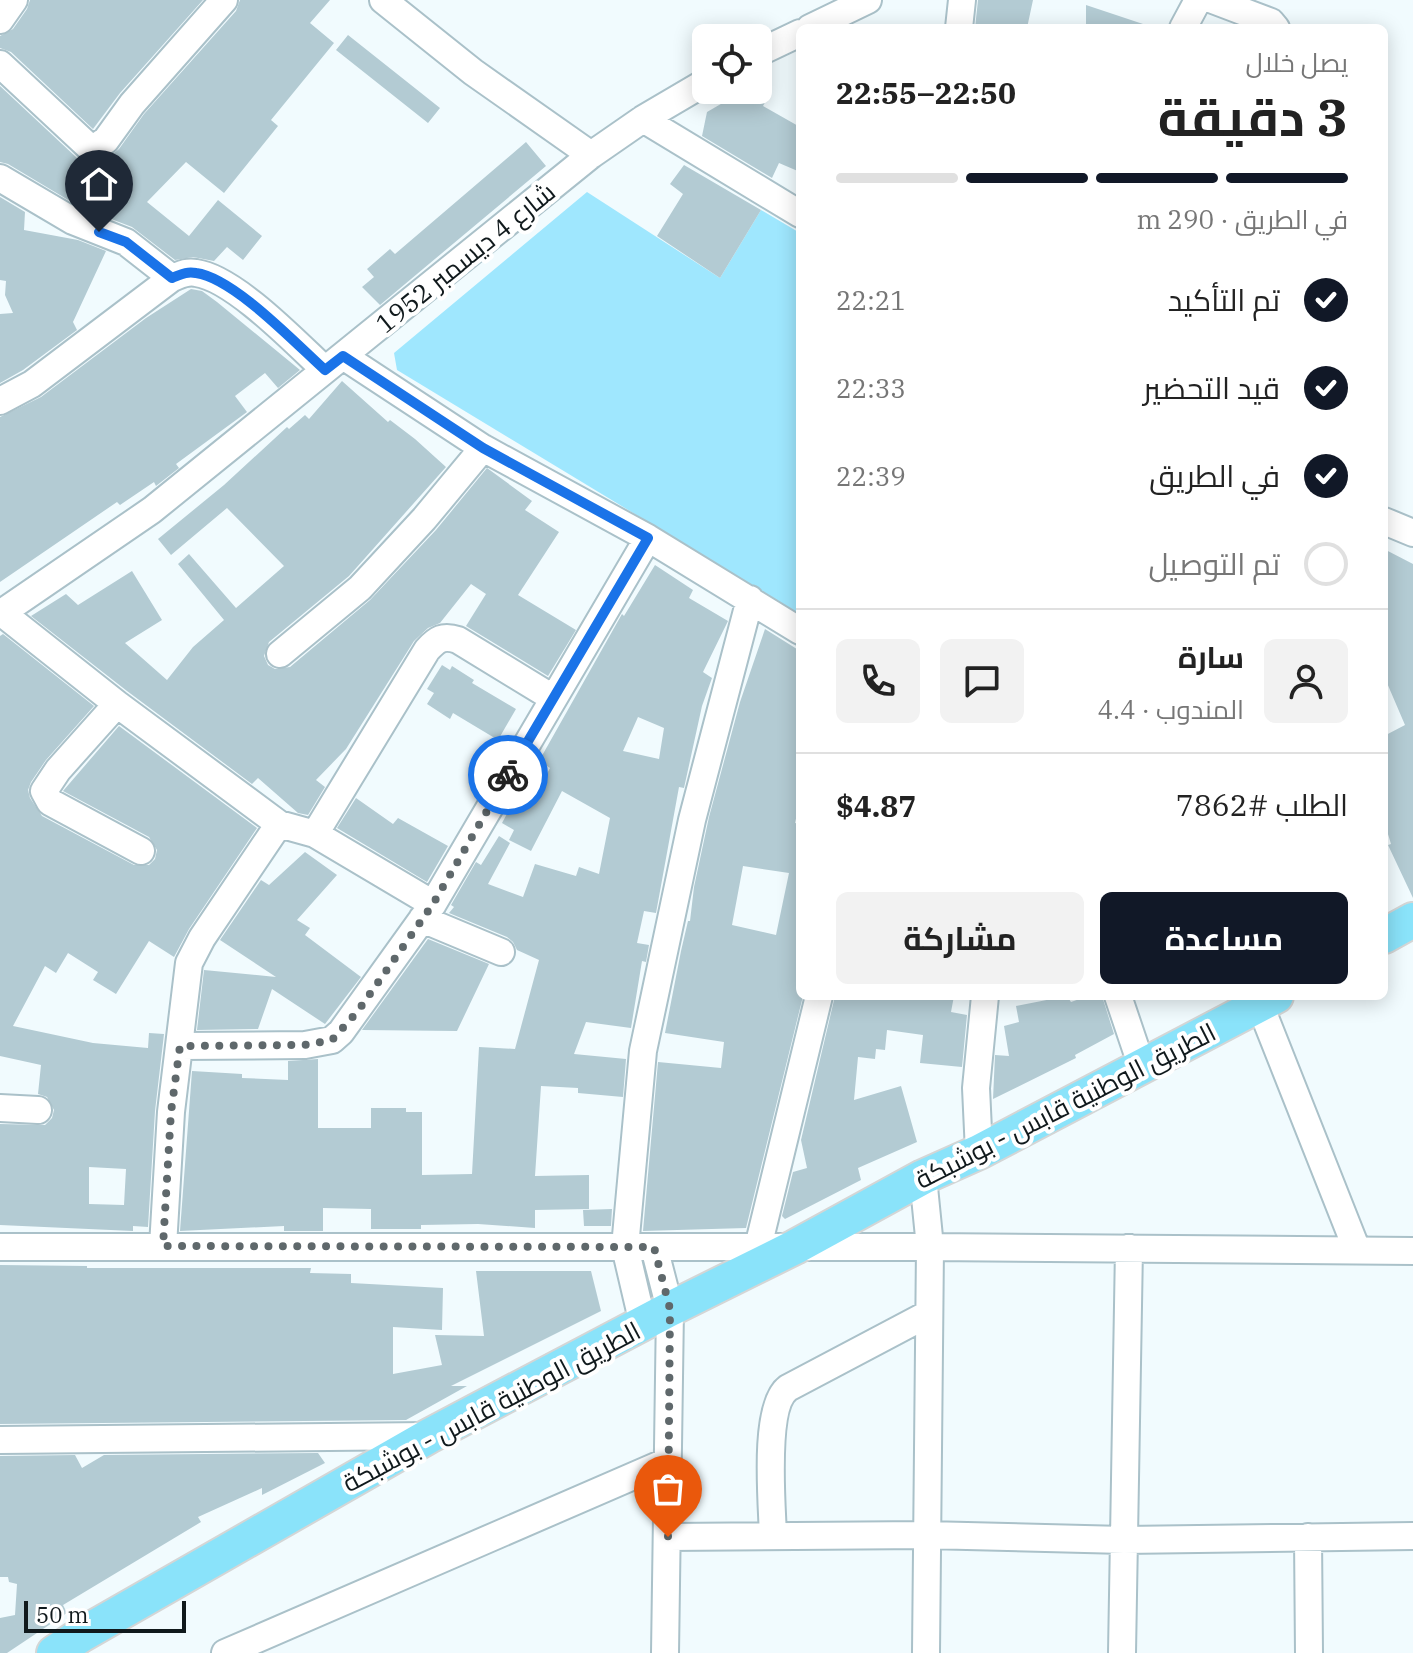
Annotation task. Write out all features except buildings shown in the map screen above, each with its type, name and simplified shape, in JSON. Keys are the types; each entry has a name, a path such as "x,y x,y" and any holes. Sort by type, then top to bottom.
{"main road":[{"path":"1388,934 1413,920"},
{"name":"الطريق الوطنية قابس - بوشبكة","path":"54,1653 429,1436 656,1316 795,1247 923,1177 979,1152 1268,1001"}],"street":[{"path":"0,20 14,0"},
{"path":"0,64 88,146 96,147 106,140 132,104 224,0"},
{"path":"383,0 473,72 591,155"},
{"path":"818,24 868,0"},
{"path":"959,24 962,0"},
{"path":"1185,24 1198,0"},
{"path":"1213,0 1275,17"},
{"path":"772,46 796,35"},
{"name":"شارع 4 ديسمبر 1952","path":"1,614 152,510 591,155 692,90"},
{"path":"643,119 796,212"},
{"path":"0,178 73,221 126,242 172,278"},
{"path":"0,401 32,384 172,278 193,272 227,285 280,328 334,363 648,538 796,628"},
{"path":"280,654 360,588 424,519 483,448"},
{"path":"1388,523 1413,533"},
{"path":"180,1046 305,1045 332,1040 358,1011 428,912 648,538"},
{"path":"656,1316 625,1247 643,1051 692,820 750,599"},
{"path":"1,614 279,824 315,834 428,912 501,952"},
{"path":"315,834 427,650 440,638 458,640 553,698"},
{"path":"117,704 58,770 44,791 50,802 141,851"},
{"path":"163,1246 171,1112 189,963 202,938 279,824"},
{"path":"758,1247 818,1000"},
{"path":"979,1152 976,1088 985,1000"},
{"path":"1119,1000 1142,1067"},
{"path":"1268,1001 1357,1250"},
{"path":"0,1108 38,1110"},
{"path":"923,1177 930,1247 926,1653"},
{"path":"0,1247 930,1247 1413,1251"},
{"path":"654,1247 656,1316 668,1461 665,1653"},
{"path":"1122,1653 1129,1248"},
{"path":"773,1536 771,1463 774,1417 779,1396 788,1388 928,1314"},
{"path":"0,1440 429,1436"},
{"path":"225,1653 668,1461"},
{"path":"668,1537 926,1535 1124,1540 1413,1536"},
{"path":"1308,1537 1309,1653"}],"shaded area":[{"path":"587,192 720,278 761,210 796,231 796,612 397,370 394,353"}],"way so far":[{"path":"508,775 433,904 358,1011 332,1040 305,1045 180,1046 171,1112 163,1246 654,1247 670,1309 668,1537"}],"route":[{"path":"99,232 126,242 172,278 193,272 215,278 280,328 325,370 343,356 483,448 648,538 508,775"}]}
